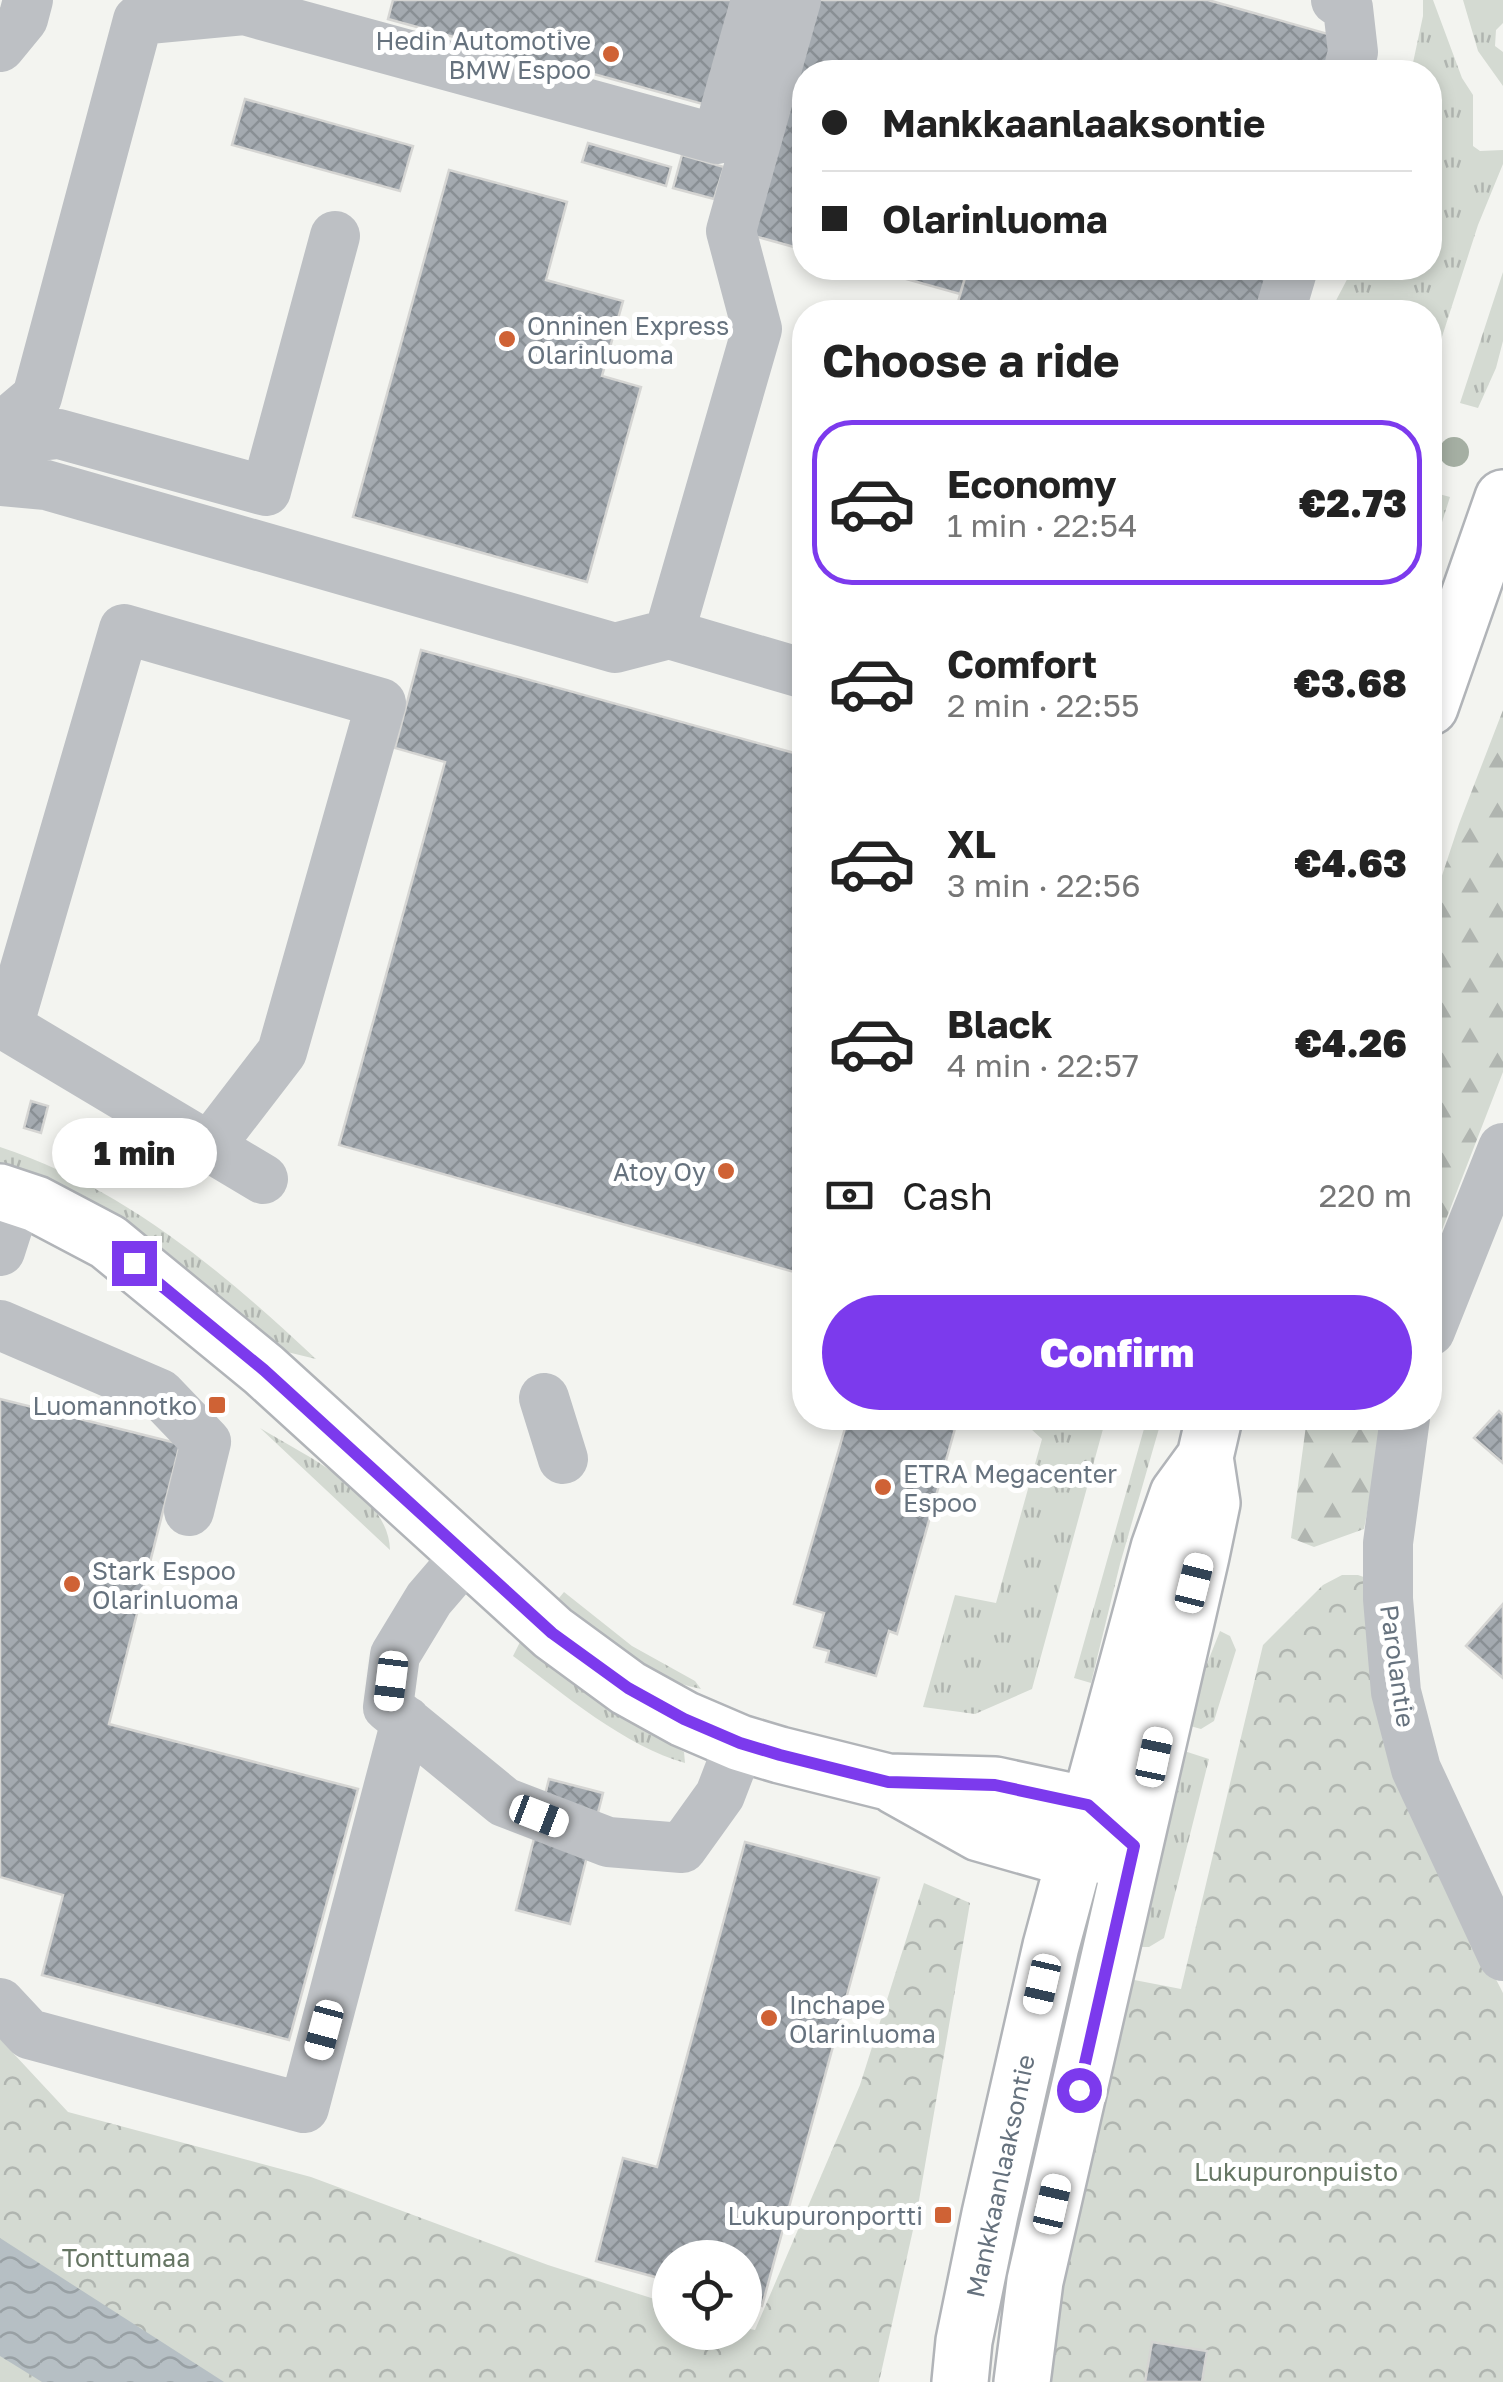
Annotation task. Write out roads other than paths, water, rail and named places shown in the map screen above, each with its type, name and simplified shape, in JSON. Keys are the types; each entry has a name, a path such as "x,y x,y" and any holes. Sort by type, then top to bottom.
{"main road":[{"path":"1442,673 1503,498"},
{"path":"8,1195 108,1242 264,1370 552,1633 628,1688 684,1719 740,1743 888,1782 995,1785 1088,1805 1134,1846"},
{"name":"Mankkaanlaaksontie","path":"960,2382 964,2341 990,2214 1051,1946 1088,1805 1159,1548 1178,1494 1209,1437"},
{"name":"Mankkaanlaaksontie","path":"1022,2382 1035,2280 1212,1503 1209,1437"},
{"path":"888,1782 979,1833 1074,1860 1134,1846"}],"street":[{"path":"0,47 22,19 28,0"},
{"path":"0,428 36,397 138,20 244,10 717,139 756,0"},
{"path":"669,634 757,328 731,231 796,0"},
{"path":"1336,0 1348,8 1351,60"},
{"path":"0,440 59,434 266,491 335,236"},
{"path":"0,481 46,485 616,648 669,634 792,670"},
{"path":"210,1148 282,1052 381,703 124,629 4,1025 210,1148 263,1179"},
{"path":"1442,1301 1503,1148"},
{"path":"0,1251 8,1195"},
{"path":"0,1324 160,1394 206,1442 189,1510"},
{"path":"544,1398 563,1459"},
{"name":"Parolantie","path":"1403,1430 1388,1543 1388,1599 1396,1692 1416,1769 1503,1956"},
{"path":"466,1556 429,1598 394,1655 388,1707 504,1802 608,1842 682,1848 720,1795 740,1743"},
{"path":"0,2003 28,2034 304,2108 406,1722"}],"water":[{"path":"0,2238 224,2382 42,2382 0,2356"}],"place":[{"name":"Hedin Automotive BMW Espoo","path":"611,54"},
{"name":"Onninen Express Olarinluoma","path":"507,339"},
{"name":"Atoy Oy","path":"726,1171"},
{"name":"Luomannotko","path":"217,1405"},
{"name":"ETRA Megacenter Espoo","path":"883,1487"},
{"name":"Stark Espoo Olarinluoma","path":"72,1584"},
{"name":"Inchape Olarinluoma","path":"769,2018"},
{"name":"Lukupuronportti","path":"943,2215"}],"park label":[{"name":"Lukupuronpuisto","path":"1296,2171"},
{"name":"Tonttumaa","path":"126,2257"}]}
